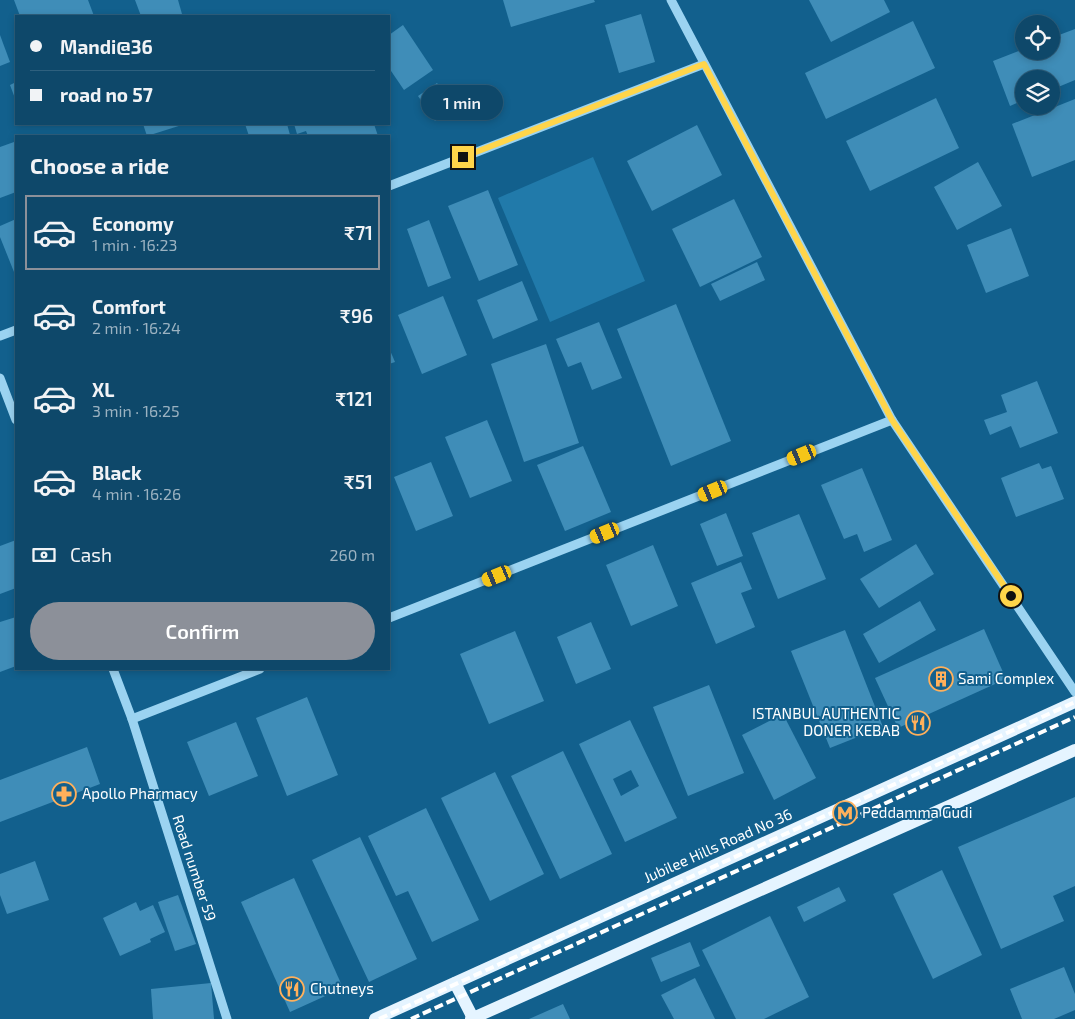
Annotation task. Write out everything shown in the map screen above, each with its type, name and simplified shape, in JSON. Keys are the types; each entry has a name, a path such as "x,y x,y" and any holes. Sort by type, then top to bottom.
{"main road":[{"name":"Jubilee Hills Road No 36","path":"375,1019 1075,702"},
{"path":"455,983 472,1019 1075,750"}],"street":[{"path":"671,0 892,420 1075,692"},
{"path":"390,186 704,64"},
{"path":"0,336 15,330"},
{"path":"0,378 15,417"},
{"path":"390,618 892,420"},
{"name":"Road number 59","path":"113,670 132,719 227,1019"},
{"path":"132,719 257,670"}],"shaded area":[{"path":"593,157 645,281 550,322 498,198"}],"building":[{"path":"14,0 88,0 94,15 20,15"},
{"path":"135,0 178,0 182,14 178,15 141,15"},
{"path":"503,0 594,0 595,2 511,27"},
{"path":"809,0 884,0 890,12 831,42"},
{"path":"641,14 655,62 619,73 605,25"},
{"path":"913,21 935,68 826,119 805,73"},
{"path":"403,25 433,70 404,90 390,69 390,34"},
{"path":"1075,29 1075,80 1060,86 1060,70 1015,70 1015,104 1010,106 993,61 1015,52 1015,60 1060,60 1060,35"},
{"path":"0,35 10,62 0,66"},
{"path":"15,82 15,98 10,85"},
{"path":"437,83 454,108 435,121 418,96"},
{"path":"936,98 959,148 870,191 846,141"},
{"path":"1075,99 1075,160 1032,177 1012,124 1035,115 1060,115 1060,105"},
{"path":"143,125 182,125 150,135 147,135"},
{"path":"245,125 287,125 290,135 249,135"},
{"path":"294,125 374,125 378,135 308,135 306,131 297,134"},
{"path":"697,125 722,175 652,211 627,161"},
{"path":"14,142 15,145 15,192 0,198 0,147"},
{"path":"978,162 1002,206 957,230 934,187"},
{"path":"488,190 518,265 479,281 448,206"},
{"path":"734,199 762,257 700,287 672,229"},
{"path":"15,219 14,272 0,237 0,226"},
{"path":"429,220 451,278 428,287 407,229"},
{"path":"1011,228 1029,276 986,293 967,245"},
{"path":"757,262 765,280 720,301 711,284"},
{"path":"522,281 538,320 493,339 477,300"},
{"path":"443,296 467,355 422,374 398,315"},
{"path":"676,304 731,441 671,466 617,329"},
{"path":"599,322 622,378 592,390 581,362 568,367 556,339"},
{"path":"546,344 579,443 524,462 491,364"},
{"path":"390,350 395,362 390,364"},
{"path":"1037,381 1058,433 1020,448 1011,426 990,435 984,420 1007,412 1001,395"},
{"path":"487,420 512,481 470,498 445,437"},
{"path":"583,446 611,512 565,531 537,465"},
{"path":"431,462 453,516 416,531 394,477"},
{"path":"1039,463 1042,469 1051,466 1064,499 1016,517 1001,478"},
{"path":"862,468 892,540 864,552 857,534 844,539 821,485"},
{"path":"726,513 743,556 717,566 700,524"},
{"path":"799,514 826,579 778,599 752,533"},
{"path":"15,540 15,588 0,594 0,546"},
{"path":"916,544 934,574 879,608 860,579"},
{"path":"653,545 678,606 631,626 606,565"},
{"path":"741,562 752,589 741,593 755,627 716,644 691,583"},
{"path":"920,601 936,630 879,663 863,634"},
{"path":"15,617 15,666 0,672 0,622"},
{"path":"591,622 611,669 576,684 557,637"},
{"name":"Sami Complex","path":"984,629 1006,679 898,728 875,678"},
{"path":"845,630 883,727 830,748 791,651"},
{"path":"515,631 544,701 489,724 460,654"},
{"path":"709,685 744,773 688,796 653,707"},
{"path":"307,697 338,775 287,796 256,718"},
{"path":"783,714 816,778 774,800 742,735"},
{"path":"630,720 677,818 625,842 579,744","holes":["631,770 639,786 621,796 613,779"]},
{"path":"236,722 258,776 209,796 187,742"},
{"path":"87,747 100,784 0,822 0,780"},
{"path":"563,751 612,854 560,879 511,776"},
{"path":"495,772 544,874 490,901 441,798"},
{"path":"1075,797 1075,886 1053,896 1064,921 1001,949 958,847"},
{"path":"426,808 479,920 432,942 408,891 396,896 368,836"},
{"path":"360,837 417,959 369,982 312,860"},
{"path":"35,861 49,900 7,914 0,895 0,874"},
{"path":"942,870 982,955 933,979 893,894"},
{"path":"294,878 343,988 290,1012 241,902"},
{"path":"839,887 846,901 804,922 797,907"},
{"path":"178,895 196,944 175,951 158,902"},
{"path":"136,902 140,911 153,905 165,932 150,939 151,942 120,956 103,918"},
{"path":"770,916 809,997 764,1019 736,1019 702,950"},
{"path":"690,942 700,966 661,982 651,958"},
{"path":"1064,967 1075,994 1075,1010 1054,1019 1022,1019 1010,989"},
{"path":"695,978 715,1019 674,1019 661,995"},
{"path":"211,983 214,1019 153,1019 151,989"},
{"path":"563,1004 570,1019 529,1019"}],"railway":[{"path":"379,1019 1075,702"},
{"path":"411,1019 1075,717"}],"place":[{"name":"Sami Complex","path":"941,679"},
{"name":"ISTANBUL AUTHENTIC DONER KEBAB","path":"918,723"},
{"name":"Apollo Pharmacy","path":"64,794"},
{"name":"Peddamma Gudi","path":"845,813"},
{"name":"Chutneys","path":"292,989"}],"route":[{"path":"463,157 704,64 892,420 1011,596"}]}
